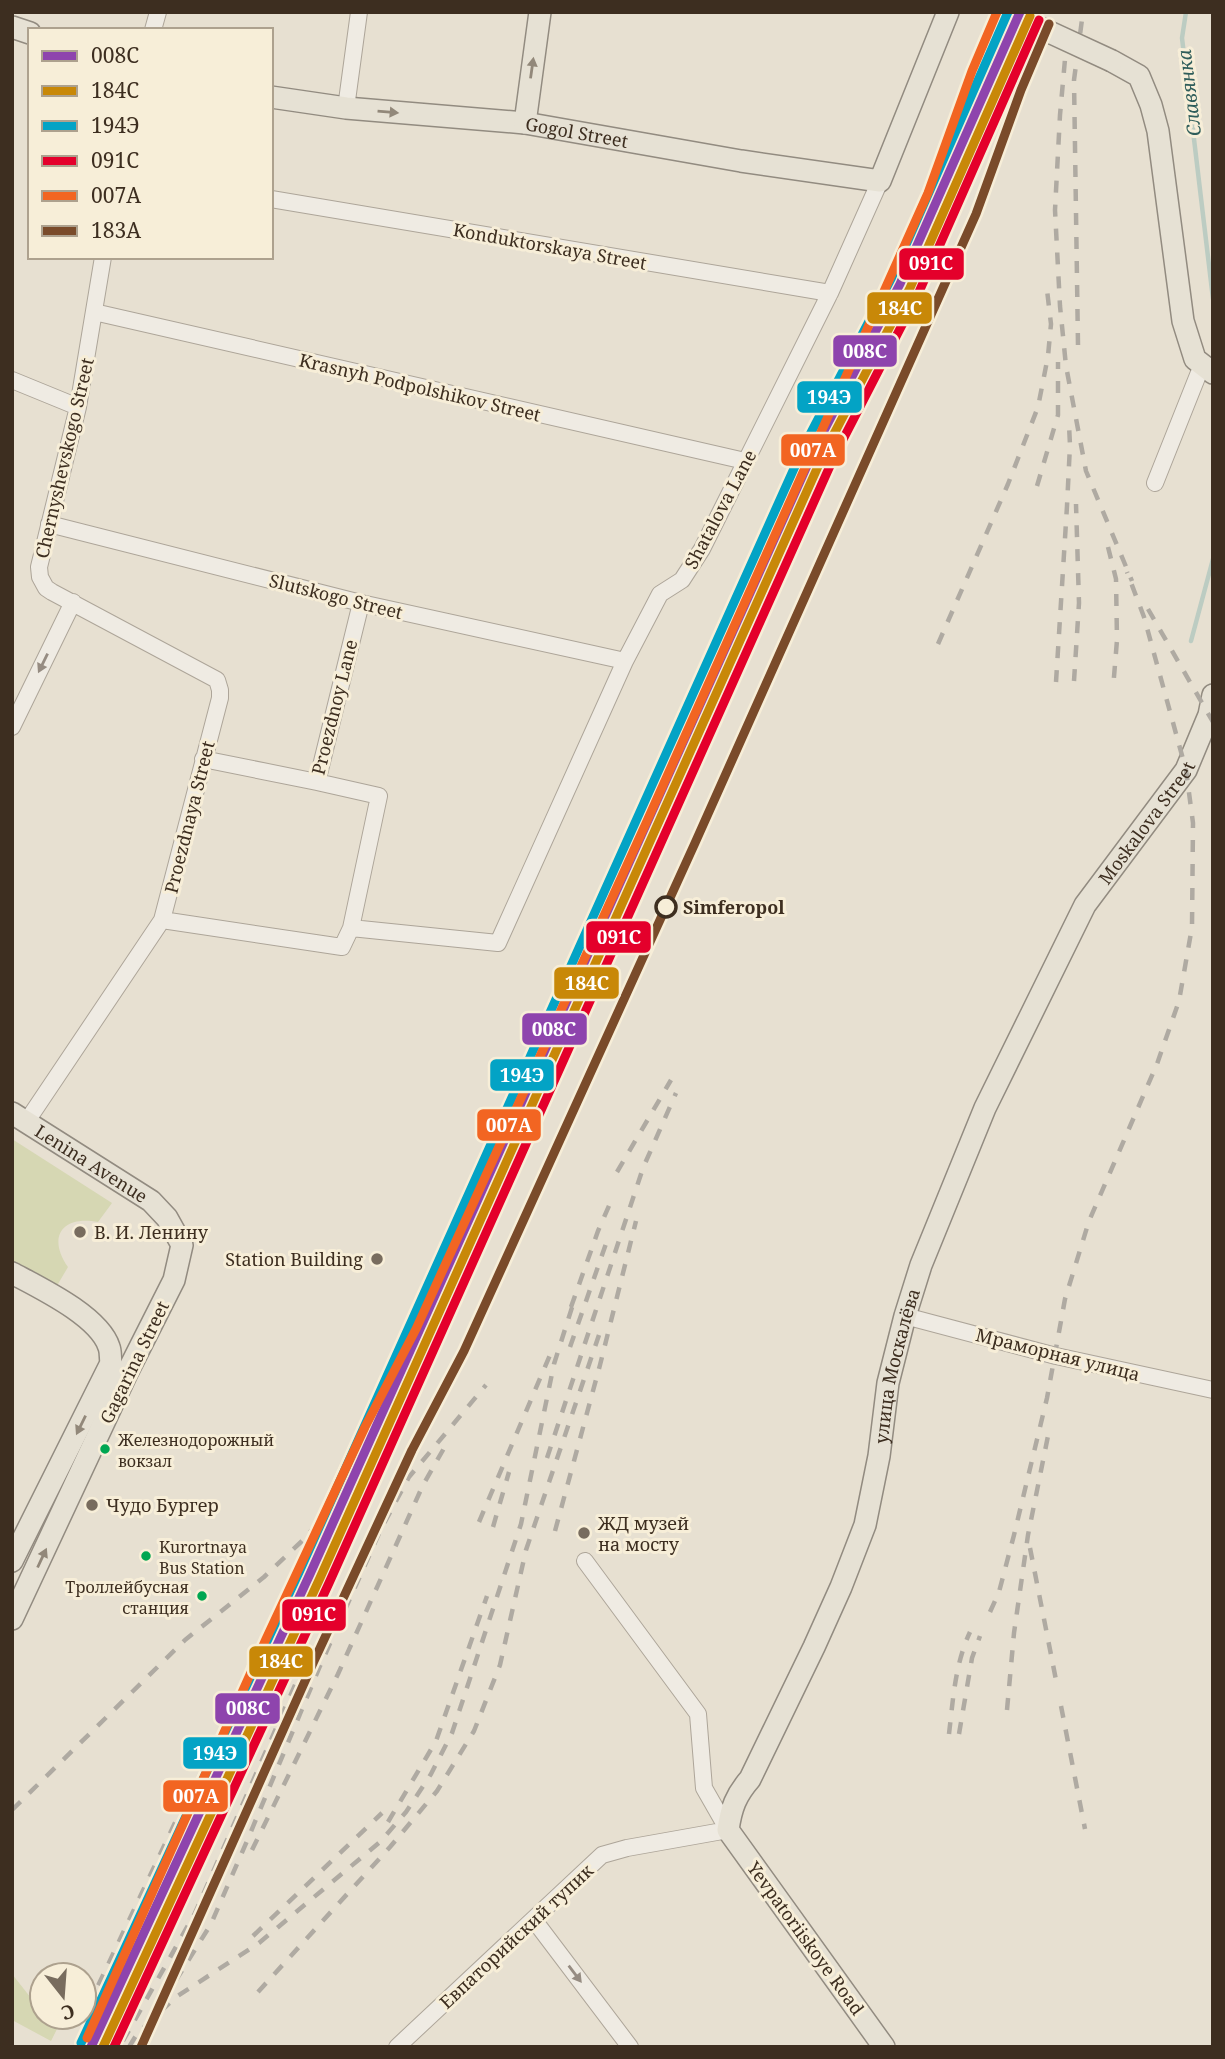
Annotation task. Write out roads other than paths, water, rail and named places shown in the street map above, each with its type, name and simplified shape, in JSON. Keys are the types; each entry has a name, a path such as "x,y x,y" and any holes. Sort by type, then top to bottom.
{"main road":[{"path":"524,123 540,12"},
{"path":"880,181 948,12"},
{"path":"1006,12 1139,76 1158,131 1183,321 1195,359 1207,369"},
{"name":"Gogol Street","path":"273,97 346,108 524,123 741,161 880,181"},
{"name":"Moskalova Street","path":"905,1316 931,1240 985,1108 1084,905 1186,770 1209,715 1213,695"},
{"name":"Lenina Avenue","path":"19,1117 133,1188 151,1201 167,1218"},
{"name":"Gagarina Street","path":"12,1619 128,1371 174,1280 182,1245 167,1218"},
{"name":"Gagarina Street","path":"12,1273 85,1316 99,1331 109,1348 111,1363 12,1561"},
{"name":"улица Москалёва","path":"728,1830 731,1808 738,1792 750,1779 814,1647 865,1525 879,1456 888,1382 905,1316"},
{"name":"Yevpatoriiskoye Road","path":"728,1830 878,2045"}],"street":[{"path":"346,108 359,12"},
{"name":"Shatalova Lane","path":"351,928 498,943 625,661 660,594 682,580 702,549 830,293 880,181"},
{"name":"Konduktorskaya Street","path":"273,199 830,293"},
{"name":"Chernyshevskogo Street","path":"40,577 39,567 78,407 103,259"},
{"name":"Krasnyh Podpolshikov Street","path":"94,312 745,461"},
{"path":"1155,483 1207,369"},
{"path":"12,380 78,407"},
{"name":"Slutskogo Street","path":"49,524 361,603 625,661"},
{"name":"Proezdnaya Street","path":"19,1117 162,920 220,698 217,680 46,588 40,577"},
{"path":"12,727 73,602"},
{"name":"Proezdnoy Lane","path":"203,759 317,782 361,603"},
{"path":"162,920 342,947 351,928 379,796 317,782"},
{"name":"Мраморная улица","path":"905,1316 1056,1356 1213,1390"},
{"path":"585,1561 698,1714 704,1788 728,1830"},
{"name":"Евпаторийский тупик","path":"397,2047 602,1855 627,1847 728,1830"},
{"path":"534,1920 630,2047"}],"waterway":[{"name":"Славянка","path":"1186,12 1182,38 1213,299"},
{"name":"Славянка","path":"1191,641 1213,559"}],"railway":[{"path":"1078,345 1074,80 1083,12"},
{"path":"1067,37 1055,210 1066,366 1086,471 1132,581"},
{"path":"938,644 1008,484 1038,407 1051,324 1047,290"},
{"path":"1037,486 1058,415 1058,362"},
{"path":"1056,682 1069,425"},
{"path":"1074,681 1079,603 1076,504"},
{"path":"1108,547 1116,579 1117,640 1113,689"},
{"path":"990,1612 999,1592 1047,1398 1065,1299 1089,1221 1157,1064 1179,1001 1192,927 1193,823 1186,770 1144,617 1127,572"},
{"path":"1148,609 1213,722"},
{"path":"617,1172 671,1080"},
{"path":"547,1458 643,1168 676,1093"},
{"path":"571,1307 612,1199"},
{"path":"555,1531 636,1221"},
{"path":"570,1347 608,1238"},
{"path":"129,2047 137,2034 176,1997 259,1943 380,1842 406,1812 431,1774 452,1733 521,1524 554,1364 575,1298"},
{"path":"258,1992 390,1847 437,1791 474,1731 500,1665 526,1550 599,1335"},
{"path":"479,1522 550,1355"},
{"path":"163,2001 211,1924 381,1529 409,1477 486,1385"},
{"path":"1007,1710 1014,1633 1028,1535 1049,1431"},
{"path":"252,1850 338,1674 423,1485 447,1443"},
{"path":"12,1810 185,1640 264,1577 302,1541 318,1523 355,1468"},
{"path":"493,1527 509,1472"},
{"path":"1030,1548 1056,1680"},
{"path":"388,1822 436,1741 487,1596"},
{"path":"949,1734 958,1669 970,1632"},
{"path":"959,1734 972,1658 980,1636"},
{"path":"98,1986 181,1810 278,1640"},
{"path":"123,2041 195,1913 302,1669"},
{"path":"1061,1706 1085,1829"},
{"path":"253,1936 382,1813"},
{"path":"150,1976 160,1954"}],"place":[{"name":"Simferopol","path":"666,907"},
{"name":"В. И. Ленину","path":"80,1232"},
{"name":"Station Building","path":"377,1259"},
{"name":"Железнодорожный вокзал","path":"105,1449"},
{"name":"Чудо Бургер","path":"92,1505"},
{"name":"ЖД музей на мосту","path":"584,1533"},
{"name":"Kurortnaya Bus Station","path":"146,1556"},
{"name":"Троллейбусная станция","path":"202,1596"}]}
